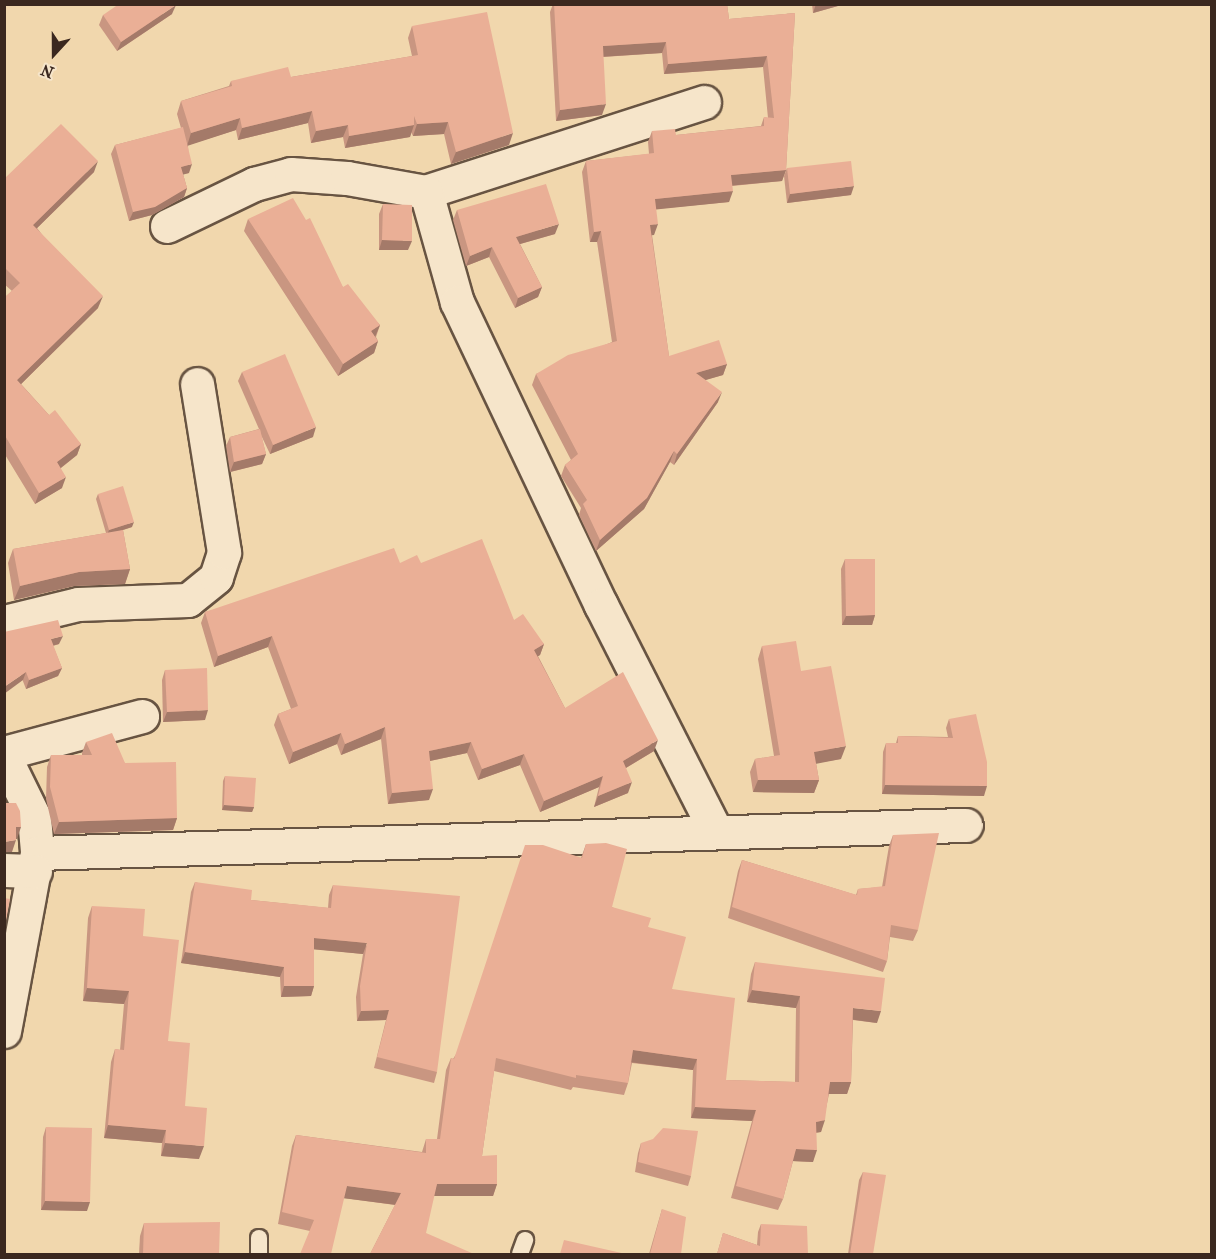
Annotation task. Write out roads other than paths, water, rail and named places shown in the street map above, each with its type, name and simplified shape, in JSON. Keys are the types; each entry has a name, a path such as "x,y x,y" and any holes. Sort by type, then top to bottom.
{"street":[{"path":"166,226 254,184 291,174 347,178 426,192 704,102"},
{"path":"426,192 457,302 601,605 716,832"},
{"path":"4,622 78,604 188,600 216,577 224,552 197,384"},
{"path":"4,1031 25,865 34,817 4,754 142,716"},
{"path":"25,865 716,832 966,825"}]}
